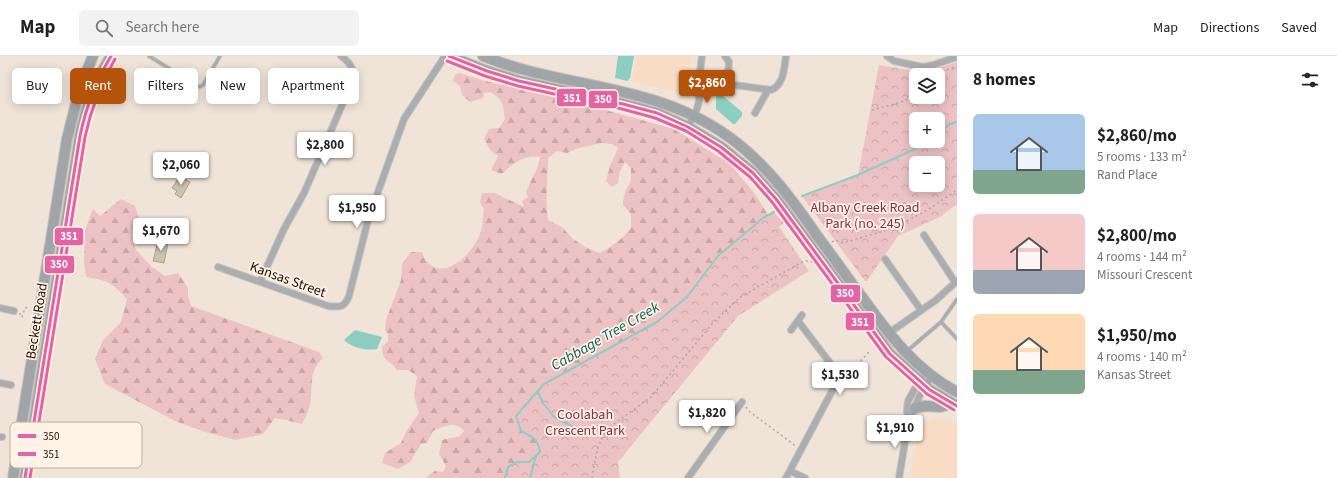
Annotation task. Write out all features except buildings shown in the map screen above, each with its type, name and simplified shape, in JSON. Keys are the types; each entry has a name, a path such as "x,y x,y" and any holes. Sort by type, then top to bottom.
{"main road":[{"name":"Beckett Road","path":"22,422 67,139 80,88 93,56"},
{"name":"Beckett Road","path":"34,422 81,130 90,98 101,72 110,56"},
{"path":"449,56 476,67 519,81 644,109 688,127 711,140 731,154 764,184 882,345 899,364 922,384 954,405"},
{"path":"483,56 529,71 648,98 674,107 715,128 757,160 774,178 792,200 889,333 906,353 929,374 957,392"},
{"path":"915,408 925,406 940,407 954,405"},
{"name":"Beckett Road","path":"13,478 15,468"},
{"name":"Beckett Road","path":"25,478 27,468"}],"street":[{"path":"260,282 284,229 304,193 352,82 354,75 353,68 351,64 341,56"},
{"name":"Kansas Street","path":"218,267 328,306 340,307 346,303 368,220 404,119 445,56"},
{"path":"688,127 699,101 699,80 702,56"},
{"path":"725,56 729,62 727,84"},
{"path":"718,88 727,84 768,90 775,89 781,81 786,56"},
{"path":"887,56 894,62 923,67 957,57"},
{"path":"755,113 768,90"},
{"path":"889,333 936,300 956,282 924,235"},
{"path":"885,259 921,310"},
{"path":"0,308 14,310"},
{"path":"791,330 802,315"},
{"path":"786,478 840,376 798,321"},
{"path":"899,478 908,424 908,401 929,374"},
{"path":"0,383 11,385"},
{"path":"908,424 915,408 922,384"},
{"path":"688,478 742,402"},
{"path":"790,471 805,478"}],"lane":[{"path":"149,56 154,57 196,86 200,87 203,85 220,56"},
{"path":"906,353 941,322 957,299"},
{"path":"941,322 957,339"}],"path":[{"path":"945,70 957,66"},
{"path":"872,110 909,99"},
{"path":"831,243 836,240 843,243 894,228 929,209 957,190"},
{"path":"592,478 596,453 607,429 643,405 651,397 724,311 739,298 802,262 806,261 811,263 815,261"},
{"path":"840,376 852,370 870,351"},
{"path":"742,402 750,412 801,450"}],"shaded area":[{"path":"636,56 692,56 686,89 682,93 632,82"},
{"path":"938,418 939,420 946,420 957,424 957,478 910,478 918,433 925,423"}],"green space":[{"name":"Albany Creek Road Park (no. 245)","path":"957,62 957,204 940,217 898,236 867,281 865,281 802,196 858,175 879,65 909,70 909,104 945,104 945,68 938,68"},
{"path":"459,73 485,81 562,98 674,129 729,163 755,194 785,242 536,478 427,478 435,471 443,472 446,466 439,454 442,440 460,436 464,431 453,425 433,431 427,443 421,444 410,462 398,469 382,463 385,453 401,443 407,430 419,413 414,396 417,376 408,370 397,370 385,359 382,347 388,341 388,334 385,330 386,320 401,280 402,264 411,252 422,252 427,262 435,268 451,266 459,262 477,241 481,231 484,209 480,203 482,193 495,193 524,207 522,201 528,197 526,192 538,166 540,157 535,156 524,158 510,166 502,174 491,170 498,156 491,151 484,139 489,129 499,128 505,119 502,102 498,97 490,92 484,93 483,98 470,102 462,95 460,86 453,81 455,75","holes":["601,143 612,144 618,148 610,166 606,181 612,187 618,183 620,171 625,162 631,168 631,180 624,195 623,205 631,214 631,228 617,242 600,253 587,248 573,239 562,227 548,220 548,158 557,151 567,153 579,148"]},
{"path":"121,199 135,206 139,218 132,235 136,250 152,267 165,276 178,273 188,288 188,296 191,306 319,352 323,358 313,374 309,407 302,424 275,418 263,434 235,440 205,432 175,421 105,384 95,359 103,340 121,322 127,299 118,289 109,283 99,279 86,277 84,261 85,230 93,209 100,216"},
{"name":"Coolabah Crescent Park","path":"774,212 784,223 779,227 809,271 738,316 618,462 620,478 505,478 508,467 516,462 529,462 540,452 536,441 521,431 516,416 544,384 657,322 687,297 718,256 763,218"}],"water":[{"path":"618,56 634,56 630,78 627,81 615,78"},
{"path":"722,95 742,112 742,116 735,124 733,124 716,109 716,96"},
{"path":"355,330 382,337 377,349 368,350 359,348 344,340"}],"waterway":[{"name":"Cabbage Tree Creek","path":"945,128 950,124 957,122"},
{"name":"Cabbage Tree Creek","path":"802,196 858,175 916,148"},
{"name":"Cabbage Tree Creek","path":"505,478 508,467 516,462 529,462 540,452 536,441 521,431 516,416 544,384 657,322 687,297 718,256 763,218 774,212"},
{"path":"538,392 543,403 554,417 579,431 590,435"},
{"path":"530,478 536,456"}],"transit line":[{"name":"350","path":"34,422 80,136 92,94 111,56"},
{"name":"350","path":"449,56 487,71 519,81 657,113 688,127 721,147 753,173 776,199 890,354 930,390 957,406"},
{"name":"351","path":"39,422 85,137 97,96 115,59"},
{"name":"351","path":"447,61 485,76 518,86 622,109 655,118 686,131 718,151 750,177 772,202 886,357 927,394 954,410"},
{"name":"350","path":"25,478 27,468"},
{"name":"351","path":"30,478 32,468"}]}
